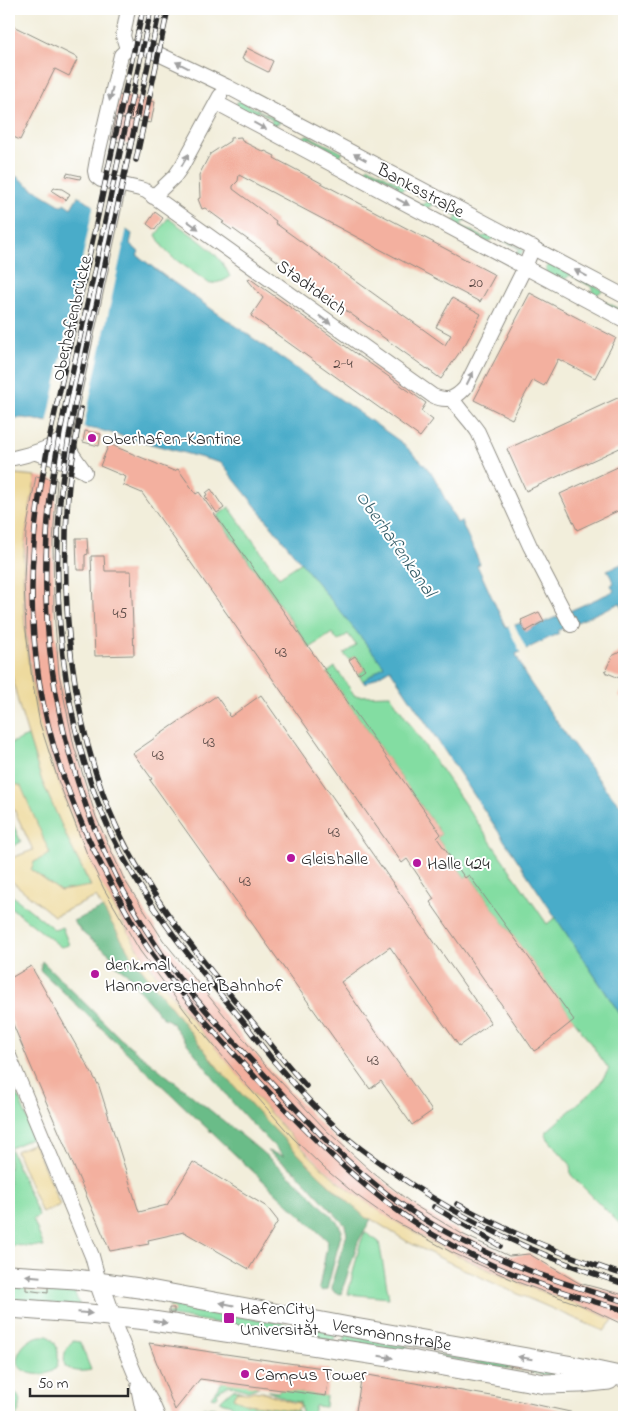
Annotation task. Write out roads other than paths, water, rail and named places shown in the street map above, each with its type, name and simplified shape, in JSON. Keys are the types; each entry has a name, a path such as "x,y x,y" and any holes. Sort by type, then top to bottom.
{"main road":[{"name":"Versmannstraße","path":"9,1275 99,1282 573,1366 624,1379"},
{"path":"99,1282 111,1316"},
{"name":"Versmannstraße","path":"9,1308 156,1321 416,1361 545,1384 624,1379"}],"street":[{"path":"127,49 123,36 128,9"},
{"name":"Banksstraße","path":"127,49 146,48 226,86 624,296"},
{"name":"Stadtdeich","path":"127,49 120,58 98,154 96,176 101,180 140,188 432,396 444,400 452,398"},
{"path":"153,197 175,176 226,86"},
{"name":"Banksstraße","path":"217,103 624,320"},
{"name":"Oberhafenbrücke","path":"64,439 120,184"},
{"path":"533,247 465,388 459,395 452,398 478,432 530,546 568,619"},
{"path":"9,459 36,453 64,439 85,472 66,462 36,453"},
{"path":"9,1056 92,1256 99,1282"},
{"path":"111,1316 135,1374 158,1417"},
{"path":"135,1374 146,1417"}],"water":[{"name":"Oberhafenkanal","path":"9,171 32,188 62,206 64,203 71,208 78,196 94,206 132,234 130,244 139,252 137,255 163,275 401,442 433,475 457,523 461,521 480,564 477,565 506,628 521,623 525,631 614,591 611,585 614,583 607,570 624,563 624,609 620,603 557,631 559,633 516,654 525,675 559,725 605,788 624,809 624,1020 390,669 365,684 363,681 384,666 221,463 100,430 24,418 9,418"}],"railway":[{"path":"143,9 49,440 35,529 32,594 33,628 39,680 51,737 70,794 106,874 151,952 182,994 224,1043 326,1150 387,1203 432,1234 455,1247 525,1279 574,1296 624,1310"},
{"path":"151,9 66,402 54,469 48,519 46,591 49,646 57,700 70,754 86,806 107,857 132,906 172,969 234,1042 314,1128 352,1165 392,1198 464,1242 489,1254 569,1285 624,1301"},
{"path":"160,9 75,404 64,464 60,500 58,591 61,637 76,729 88,774 104,817 123,857 162,919 272,1059 306,1098 348,1139 416,1187 473,1221 562,1262 624,1284"},
{"path":"136,160 168,9"},
{"path":"81,409 69,484 66,526 67,615 79,704 88,747 101,788 129,853 173,922 306,1086"},
{"path":"457,1204 539,1243 624,1275"},
{"path":"434,1207 500,1246"}],"place":[{"name":"Oberhafen-Kantine","path":"92,438"},
{"name":"Gleishalle","path":"291,858"},
{"name":"Halle 424","path":"417,863"},
{"name":"denk.mal Hannoverscher Bahnhof","path":"95,974"},
{"name":"HafenCity Universität","path":"229,1318"},
{"name":"Campus Tower","path":"245,1374"}]}
